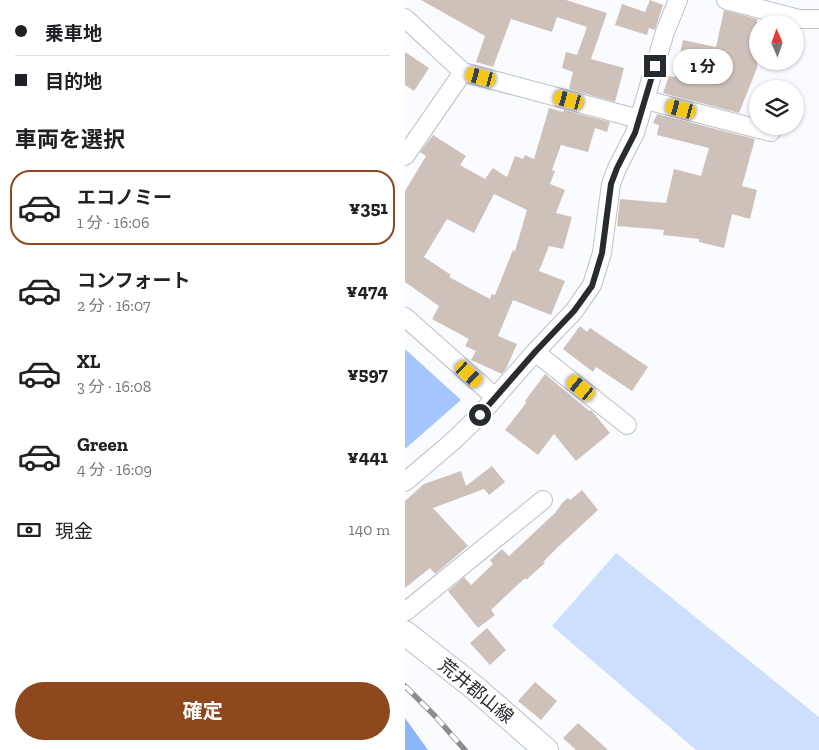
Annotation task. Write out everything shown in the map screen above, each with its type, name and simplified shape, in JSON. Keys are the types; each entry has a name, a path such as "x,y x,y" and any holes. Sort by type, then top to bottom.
{"main road":[{"name":"荒井郡山線","path":"405,632 475,688 546,750"}],"street":[{"path":"405,482 453,442 574,311 592,286 602,253 611,184 646,100 665,32 678,0"},
{"path":"726,0 799,18 819,19"},
{"path":"405,18 463,72 639,119"},
{"path":"405,156 463,72"},
{"path":"646,100 749,126"},
{"path":"405,317 495,397"},
{"path":"535,352 627,426"},
{"path":"405,612 543,500"}],"shaded area":[{"path":"405,349 461,400 405,449"},
{"path":"616,553 819,717 819,750 696,750 552,626"},
{"path":"405,718 428,750 405,750"}],"building":[{"path":"421,0 566,0 607,13 591,59 624,68 615,102 569,89 573,72 562,68 566,52 577,55 587,27 557,17 552,32 511,19 493,67 476,62 485,36"},
{"path":"650,0 663,5 655,30 649,28 647,35 615,25 622,4 645,12"},
{"path":"724,10 749,17 749,70 756,70 752,80 749,80 749,88 739,113 663,93 669,76 675,77 683,40 716,47"},
{"path":"405,52 429,68 414,91 405,85"},
{"path":"549,108 610,122 607,132 595,128 588,152 561,145 552,170 555,171 550,184 565,190 556,213 572,217 563,249 549,246 539,271 565,281 551,315 513,300 498,336 517,344 502,374 471,360 476,351 465,346 469,339 432,319 439,306 405,282 405,191 426,156 420,152 433,135 466,156 460,165 485,179 493,168 507,177 515,156 523,159 525,155 534,159","holes":["494,194 527,210 515,251 513,250 495,295 492,294 490,299 449,277 451,275 424,257 447,219 474,233"]},
{"path":"657,114 755,139 742,186 757,190 750,219 732,214 724,248 699,242 699,239 663,235 664,230 617,226 620,199 666,203 674,169 701,176 709,148 657,135 659,125 653,123"},
{"path":"580,326 587,332 590,328 648,367 632,391 596,367 593,372 563,349"},
{"path":"545,374 588,410 592,411 610,433 576,461 554,434 538,455 505,430"},
{"path":"492,466 505,482 489,495 484,489 433,508 468,546 435,574 430,568 405,588 405,501 424,484 461,471 466,486"},
{"path":"582,490 598,510 543,562 545,563 526,580 525,578 491,610 495,615 478,628 448,591 464,577 471,585 493,564 490,560 502,549 509,556 555,513 562,503 568,498 570,500"},
{"path":"487,628 506,650 490,665 470,643"},
{"path":"535,682 557,701 541,720 518,701"},
{"path":"578,723 608,750 576,750 563,738"}],"railway":[{"path":"405,686 465,750"}],"route":[{"path":"480,415 574,311 592,286 602,253 611,184 635,133 655,66"}]}
